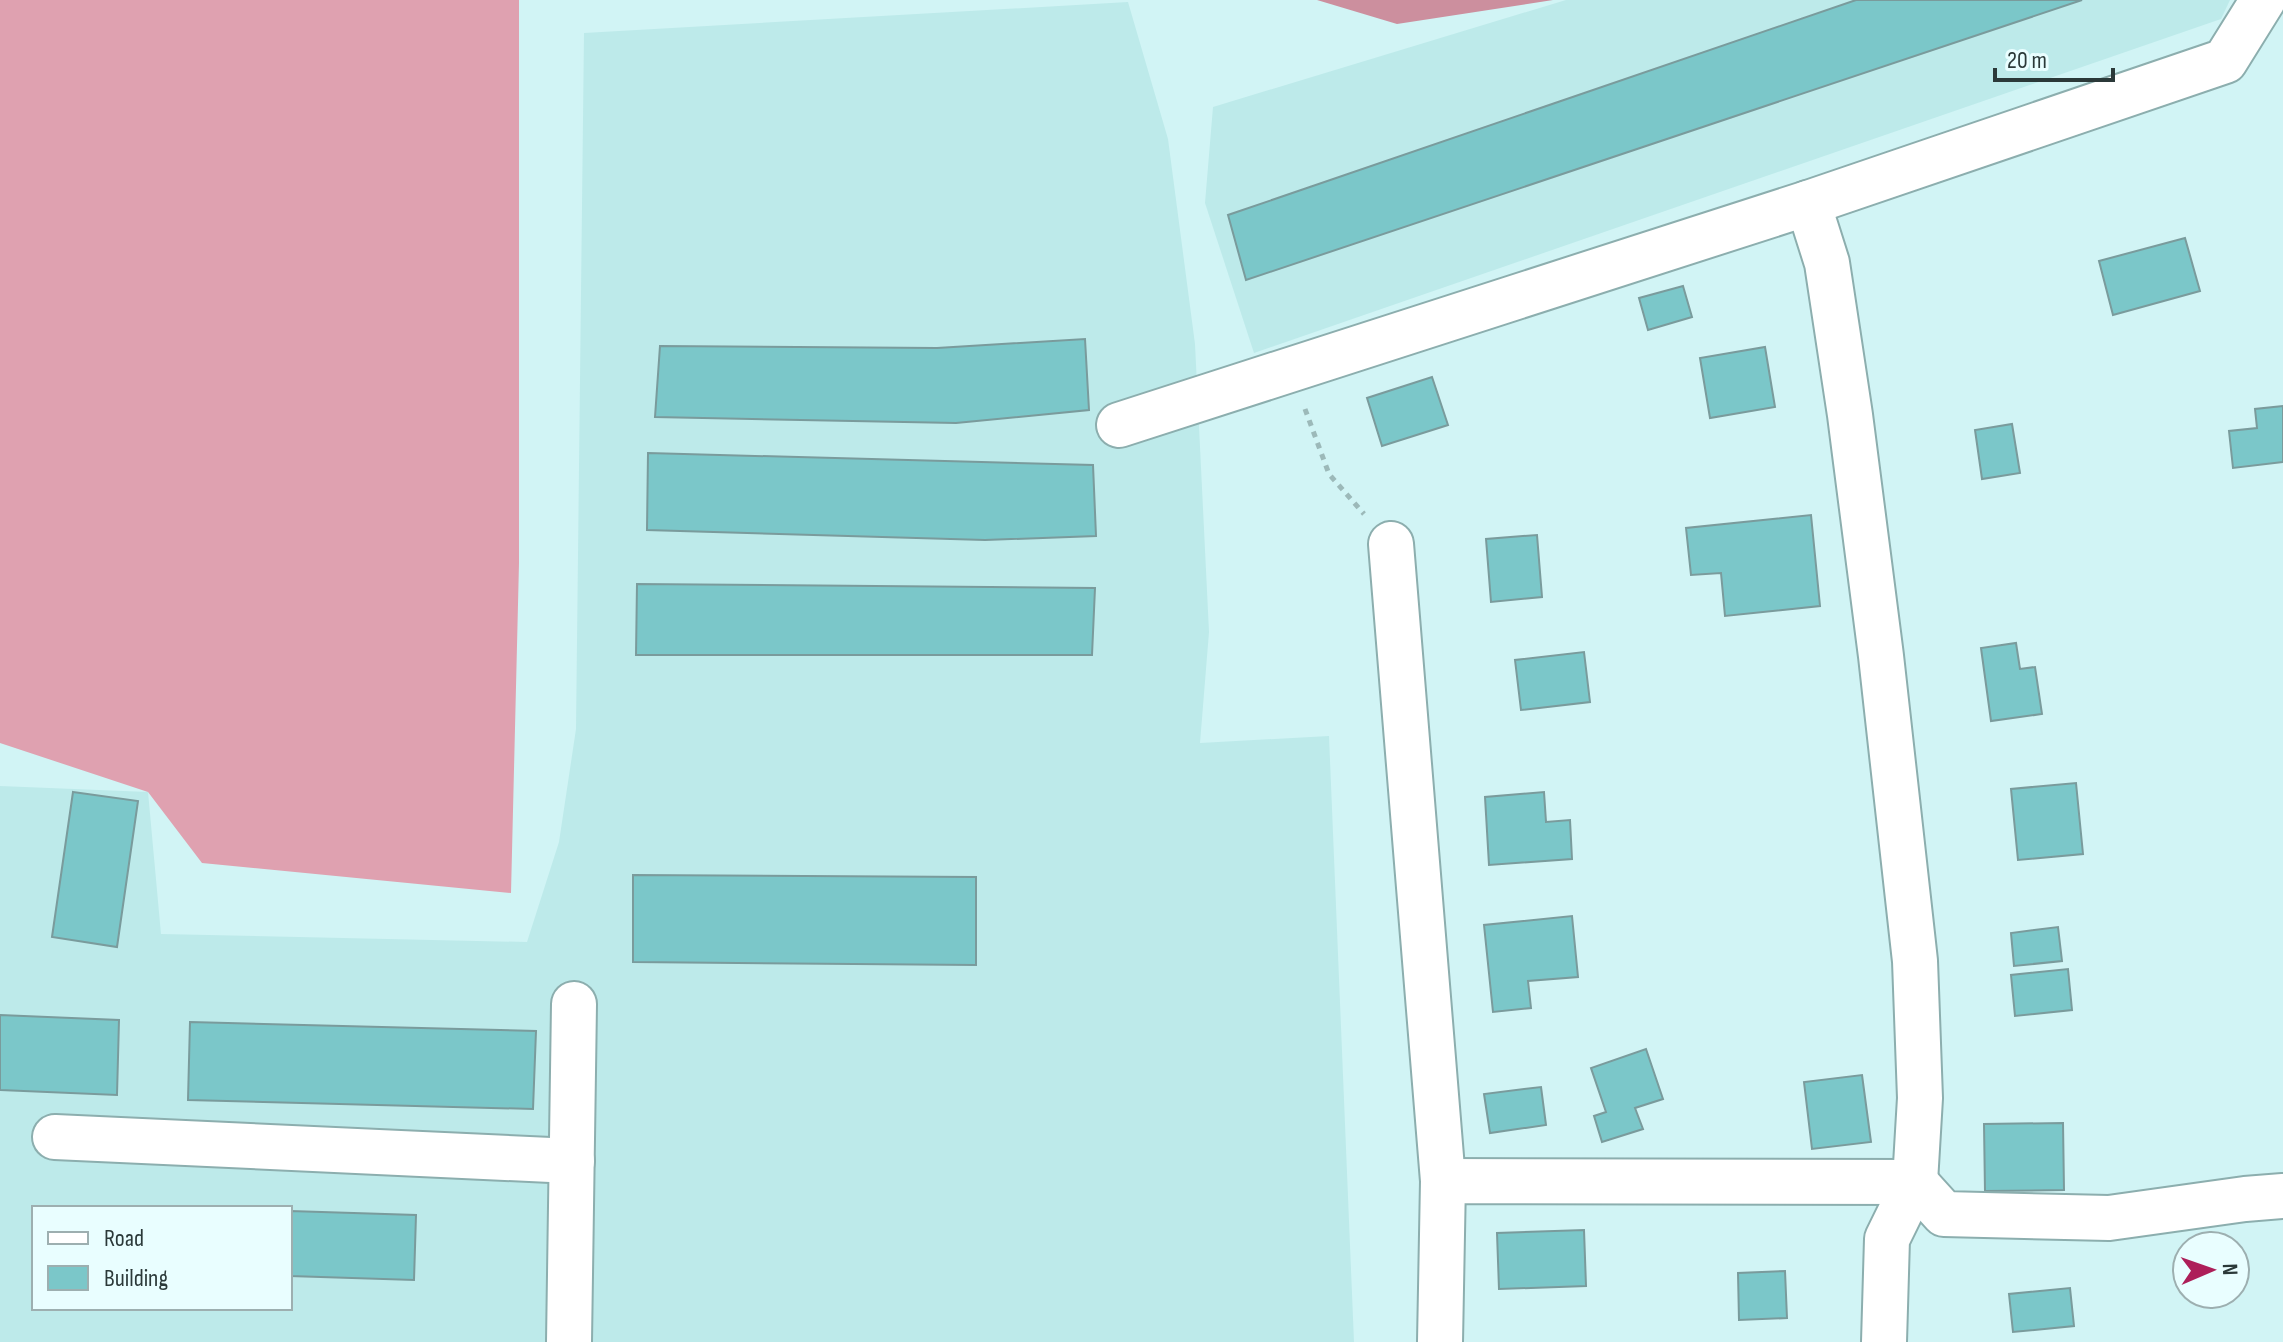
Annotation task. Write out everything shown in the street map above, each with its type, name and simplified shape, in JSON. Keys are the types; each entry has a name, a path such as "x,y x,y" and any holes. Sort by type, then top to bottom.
{"street":[{"path":"1119,425 1808,203 2225,61 2263,0"},
{"path":"1808,203 1827,263 1850,415 1913,945 1920,1098 1915,1182 1887,1239 1884,1342"},
{"path":"1391,544 1443,1181 1440,1342"},
{"path":"569,1342 574,1004"},
{"path":"55,1137 572,1161"},
{"path":"1443,1181 1915,1182 1944,1214 2109,1218 2283,1196"}],"path":[{"path":"1290,369 1329,474 1391,544"}],"shaded area":[{"path":"0,0 519,0 519,563 511,893 202,863 148,792 0,743"},
{"path":"1317,0 1553,0 1397,24"},
{"path":"1566,0 2230,0 2221,19 1254,353 1205,203 1213,107"},
{"path":"1128,2 1168,139 1195,344 1209,632 1200,743 1329,736 1354,1342 0,1342 0,786 148,792 161,934 527,942 559,842 576,729 584,33"}],"building":[{"path":"1856,0 2082,0 1246,280 1228,215"},
{"path":"2185,238 2200,291 2113,315 2099,261"},
{"path":"1683,286 1692,317 1648,330 1639,298"},
{"path":"1085,339 1089,410 956,423 655,417 660,346 937,348"},
{"path":"1765,347 1775,407 1710,418 1700,358"},
{"path":"1432,377 1448,425 1382,446 1367,398"},
{"path":"2283,406 2283,462 2233,468 2229,431 2257,428 2255,409"},
{"path":"2012,424 2020,473 1982,479 1975,430"},
{"path":"648,453 1093,465 1096,536 985,540 647,530"},
{"path":"1811,515 1820,606 1725,616 1721,573 1691,575 1686,528"},
{"path":"1537,535 1542,597 1491,602 1486,539"},
{"path":"637,584 1095,588 1092,655 636,655"},
{"path":"2016,643 2020,669 2035,667 2042,714 1991,721 1981,648"},
{"path":"1584,652 1590,702 1521,710 1515,660"},
{"path":"2076,783 2083,854 2018,860 2011,789"},
{"path":"73,792 138,801 117,947 52,937"},
{"path":"1544,792 1546,822 1570,820 1572,859 1489,865 1485,797"},
{"path":"633,875 976,877 976,965 633,962"},
{"path":"1572,916 1578,977 1528,981 1531,1008 1493,1012 1484,925"},
{"path":"2058,927 2062,961 2014,966 2011,933"},
{"path":"2068,969 2072,1010 2015,1016 2011,975"},
{"path":"0,1015 119,1020 117,1095 0,1090"},
{"path":"190,1022 536,1031 533,1109 188,1100"},
{"path":"1646,1049 1663,1099 1635,1108 1643,1129 1602,1142 1594,1116 1606,1112 1591,1068"},
{"path":"1862,1075 1871,1142 1812,1149 1804,1082"},
{"path":"1541,1087 1546,1125 1490,1133 1484,1094"},
{"path":"2063,1123 2064,1190 1985,1191 1984,1124"},
{"path":"292,1211 416,1215 414,1280 292,1276"},
{"path":"1584,1230 1586,1286 1499,1289 1497,1233"},
{"path":"1785,1271 1787,1318 1739,1320 1738,1273"},
{"path":"2070,1288 2074,1326 2013,1332 2009,1294"}]}
